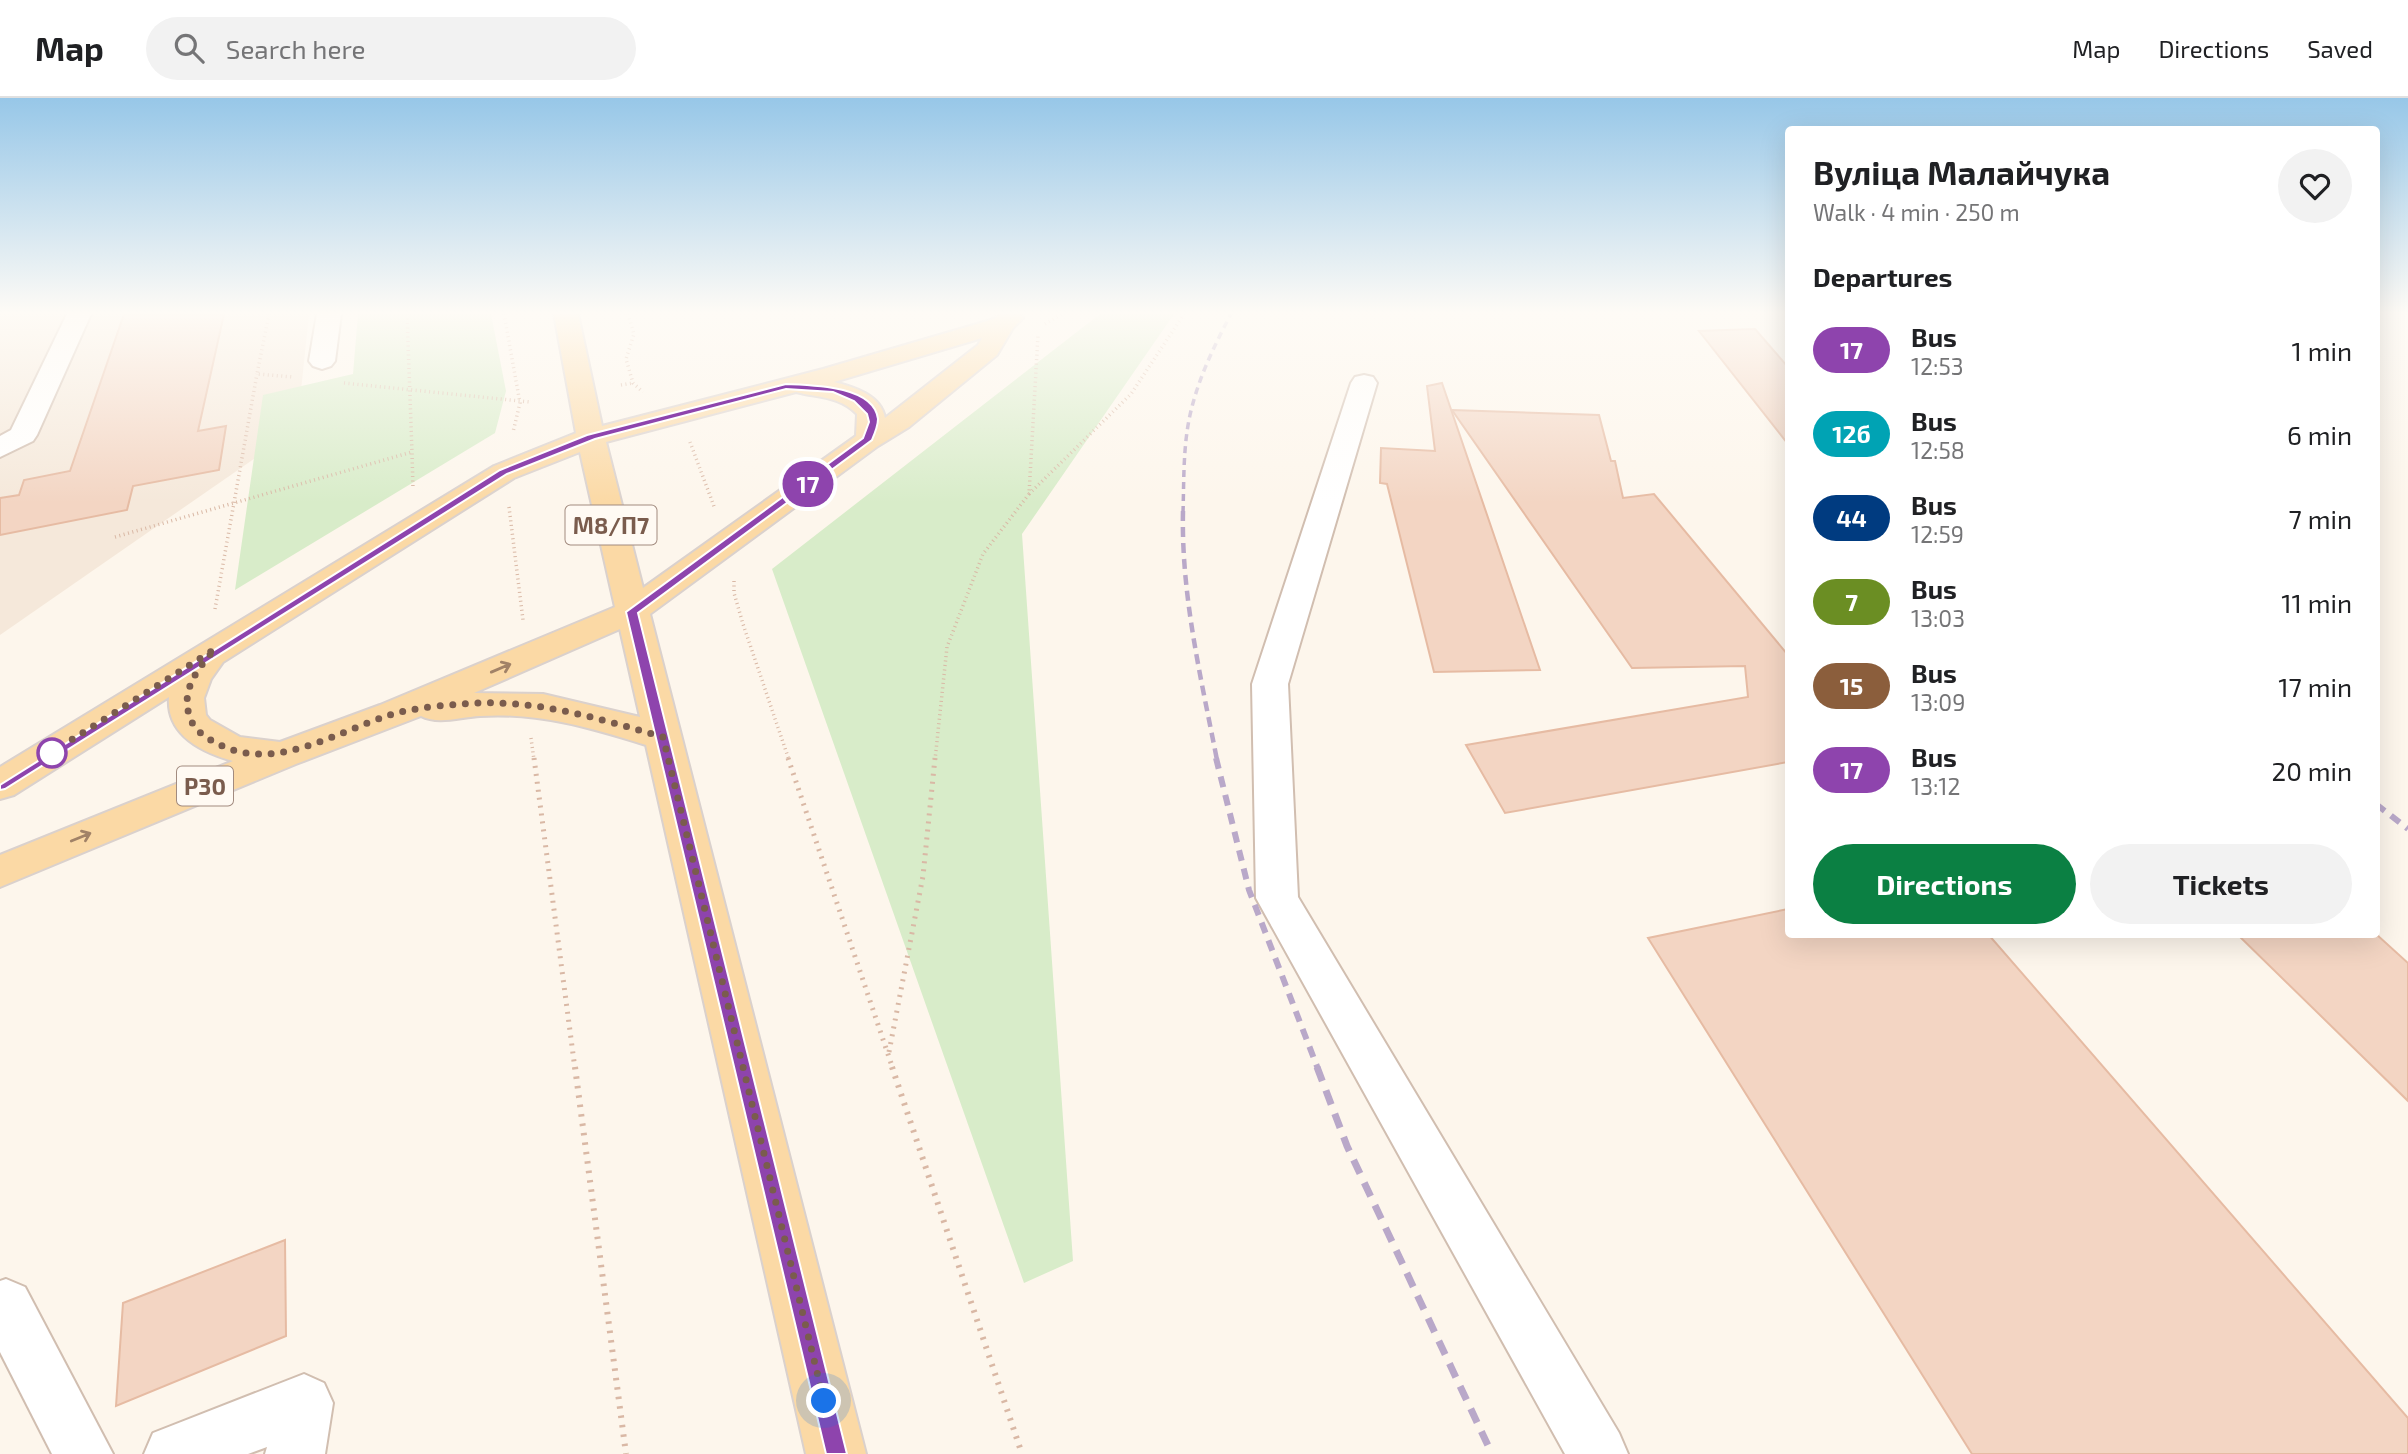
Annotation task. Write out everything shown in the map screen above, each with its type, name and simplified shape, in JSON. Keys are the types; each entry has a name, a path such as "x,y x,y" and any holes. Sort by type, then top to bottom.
{"main road":[{"name":"М8/П7","path":"577,377 836,1454"},
{"path":"591,437 815,377"},
{"path":"632,612 867,440 899,421 955,377"},
{"path":"786,386 834,390 858,399 872,413 873,422 867,440"},
{"name":"Р30","path":"0,785 215,633 504,472 591,437"},
{"name":"Р30","path":"0,872 283,755 393,714 632,612"},
{"name":"Р30","path":"215,633 187,697 187,712 193,725 206,738 226,748 283,755"},
{"name":"Р30","path":"393,714 478,703 528,704 586,715 663,737"}],"street":[{"path":"0,448 23,435 50,377"},
{"path":"1364,383 1270,684 1277,898 1598,1454"},
{"path":"6,1306 83,1454"},
{"path":"174,1454 303,1403 295,1454"}],"path":[{"path":"215,633 232,504 256,377"},
{"path":"409,377 413,490"},
{"path":"506,440 514,430 520,403 515,377"},
{"path":"631,377 633,383 645,393 652,394"},
{"path":"1028,494 1036,377"},
{"path":"888,1055 923,877 947,647 983,554 1028,494 1130,394 1141,377"},
{"path":"621,385 633,383"},
{"path":"409,390 530,402"},
{"path":"689,439 718,516"},
{"path":"114,537 412,452"},
{"path":"508,495 524,628"},
{"path":"734,571 734,593 743,624 1022,1454"},
{"path":"530,730 626,1454"}],"shaded area":[{"path":"0,377 302,377 297,429 0,635"}],"green space":[{"path":"339,377 503,377 506,391 495,433 235,590 263,395"},
{"path":"1019,377 1130,377 1022,534 1073,1261 1024,1283 772,569"}],"building":[{"path":"102,377 210,377 198,431 226,426 219,470 133,486 127,510 0,535 0,498 19,495 24,480 70,471"},
{"path":"1735,377 1785,377 1785,440"},
{"path":"1442,383 1540,670 1434,672 1387,484 1380,483 1381,448 1435,451 1427,386"},
{"path":"1452,410 1599,415 1611,461 1615,461 1623,498 1654,494 1785,651 1785,763 1505,813 1466,745 1748,697 1745,666 1632,668"},
{"path":"1785,910 1785,938 1991,938 2408,1418 2408,1454 1972,1454 1648,938"},
{"path":"2241,938 2380,938 2408,963 2408,1101"},
{"path":"285,1240 286,1336 116,1406 123,1303"}],"railway":[{"path":"1183,513 1188,427 1202,377"},
{"path":"1183,513 1189,605 1217,760"},
{"path":"1216,758 1249,890 1318,1069"},
{"path":"2380,807 2408,829"},
{"path":"1317,1067 1347,1146 1492,1454"}],"bus line":[{"name":"17","path":"0,785 215,649 504,472 591,437 786,386 819,387 858,399 872,413 872,430 867,440 632,612 836,1454"}],"route":[{"path":"52,753 46,756 215,649 192,681 187,697 187,712 193,725 206,738 226,748 283,755 393,714 478,703 528,704 586,715 663,737 824,1401"}]}
